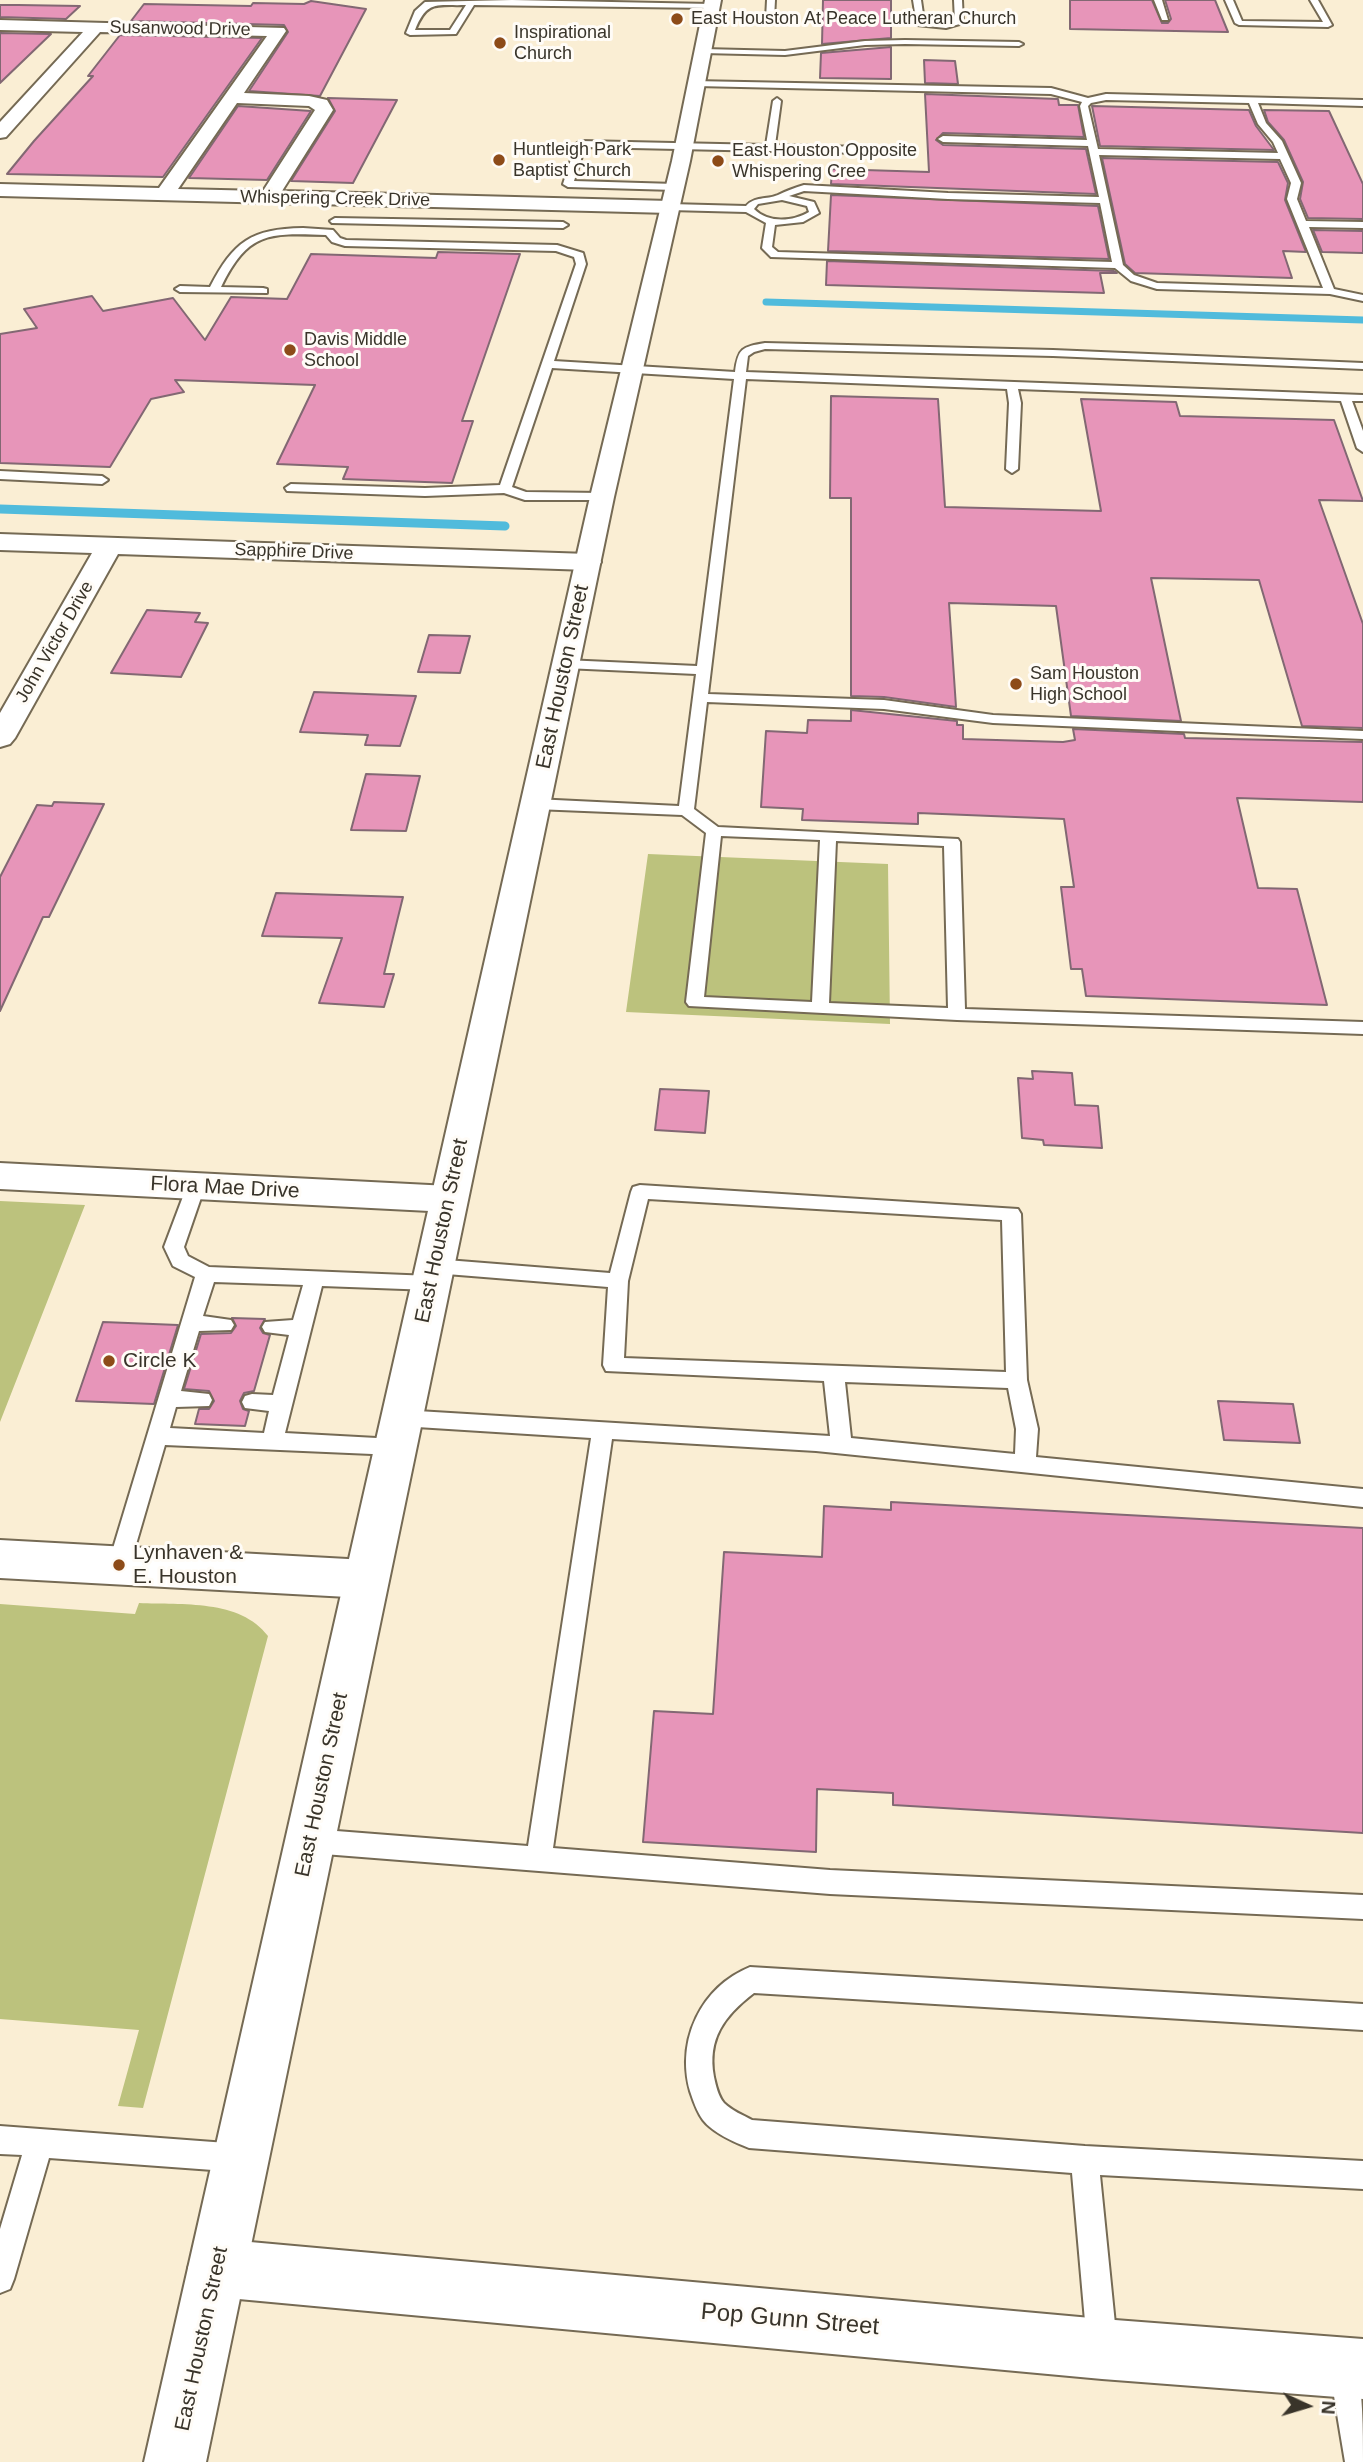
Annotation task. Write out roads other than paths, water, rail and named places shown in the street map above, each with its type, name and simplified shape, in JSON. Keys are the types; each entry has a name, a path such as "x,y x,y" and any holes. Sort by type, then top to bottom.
{"street":[{"name":"East Houston Street","path":"174,2462 565,664 684,146 712,3"},
{"name":"Susanwood Drive","path":"0,25 278,31 165,194"},
{"path":"0,133 96,27"},
{"path":"231,99 309,101 321,104 324,110 269,197"},
{"name":"Whispering Creek Drive","path":"0,190 569,204 672,197"},
{"name":"Sapphire Drive","path":"0,542 588,562"},
{"name":"John Victor Drive","path":"0,738 109,545"},
{"name":"Flora Mae Drive","path":"0,1176 449,1199"},
{"path":"0,1559 366,1578"},
{"name":"Pop Gunn Street","path":"217,2269 1102,2349 1354,2368"}],"lane":[{"path":"770,19 771,0"},
{"path":"917,0 920,23 946,26 959,23 958,0"},
{"path":"1158,0 1165,18"},
{"path":"1229,0 1239,23 1328,25 1314,0"},
{"path":"471,3 453,32 410,33 419,11 428,4 471,3 712,3"},
{"path":"703,51 785,53 865,43 905,42 1019,44"},
{"path":"696,83 1051,91 1088,100 1106,97 1363,103"},
{"path":"1088,100 1084,106 1118,265 1124,274 1137,281 1157,286 1330,291 1363,298"},
{"path":"1253,101 1262,124 1278,141 1296,183 1292,199 1330,291"},
{"path":"770,148 777,102"},
{"path":"943,139 1284,156"},
{"path":"784,195 811,204 814,213 801,220 771,221 757,217 749,209 568,184 581,144 864,150"},
{"path":"749,209 755,202 804,188 948,196 1104,200"},
{"path":"329,232 344,199"},
{"path":"557,248 569,204"},
{"path":"335,221 563,225"},
{"path":"771,221 767,248 775,255 1118,265"},
{"path":"1303,224 1363,225"},
{"path":"214,290 233,255 255,238 275,232 329,232 336,240 345,243 557,248 579,255 580,264 505,489"},
{"path":"180,289 263,291"},
{"path":"686,811 740,375 743,355 750,349 765,346 1253,378 1345,397 1363,398"},
{"path":"547,364 634,371 1013,385 1253,378 1363,366"},
{"path":"1013,385 1013,469"},
{"path":"1345,397 1363,448"},
{"path":"0,475 102,480"},
{"path":"291,488 425,492 505,489 525,496 602,497"},
{"path":"565,664 702,670"},
{"path":"700,698 849,703 948,710 993,719 1363,735"},
{"path":"535,804 686,811 714,831 952,842 957,1014"},
{"path":"714,831 695,1002 1363,1028"},
{"path":"820,1007 828,836"},
{"path":"196,1186 174,1247 180,1261 206,1274 314,1279 433,1275 618,1281"},
{"path":"1017,1380 613,1365 618,1281 640,1192 1011,1214 1017,1380 1027,1429 1025,1464"},
{"path":"119,1565 206,1274"},
{"path":"272,1441 314,1279"},
{"path":"191,1323 224,1325"},
{"path":"272,1327 301,1328"},
{"path":"834,1373 841,1445"},
{"path":"168,1399 202,1400"},
{"path":"251,1402 282,1404"},
{"path":"539,1858 603,1430"},
{"path":"157,1436 272,1441 398,1432 603,1430 841,1445 1363,1498"},
{"path":"310,1841 830,1882 1363,1907"},
{"path":"1363,2017 750,1980 724,1999 702,2028 697,2056 701,2081 713,2111 749,2134 1085,2160 1363,2175"},
{"path":"0,2140 241,2158"},
{"path":"0,2279 39,2143"},
{"path":"1085,2160 1102,2349"},
{"path":"1354,2368 1360,2462"}],"waterway":[{"path":"766,302 1363,320"},
{"path":"0,509 505,526"}],"place":[{"name":"East Houston At Peace Lutheran Church","path":"677,19"},
{"name":"Inspirational Church","path":"500,43"},
{"name":"Huntleigh Park Baptist Church","path":"499,160"},
{"name":"East Houston Opposite Whispering Cree","path":"718,161"},
{"name":"Davis Middle School","path":"290,350"},
{"name":"Sam Houston High School","path":"1016,684"},
{"name":"Circle K","path":"109,1361"},
{"name":"Lynhaven & E. Houston","path":"119,1565"}]}
